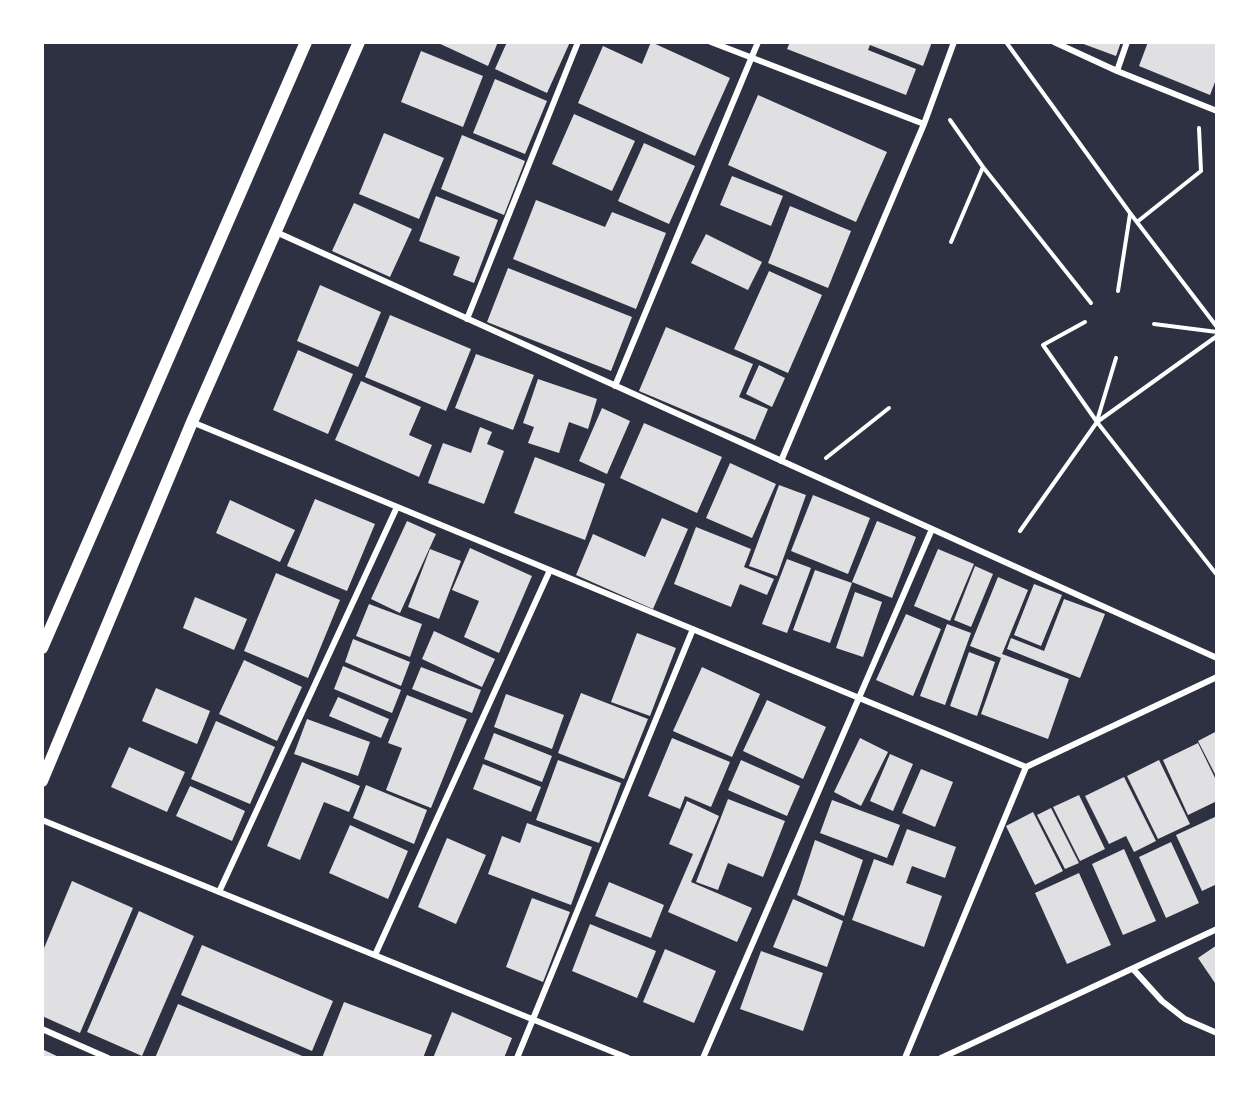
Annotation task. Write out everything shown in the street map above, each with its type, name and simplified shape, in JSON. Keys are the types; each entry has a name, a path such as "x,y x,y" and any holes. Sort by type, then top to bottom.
{"main road":[{"path":"42,648 306,42"},
{"path":"42,781 192,422 359,42"}],"street":[{"path":"467,319 578,42"},
{"path":"711,42 924,124"},
{"path":"615,386 758,42"},
{"path":"781,461 924,124 954,42"},
{"path":"1054,42 1117,71 1217,111"},
{"path":"1117,71 1128,42"},
{"path":"276,232 1217,658"},
{"path":"192,422 1026,767"},
{"path":"219,892 397,507"},
{"path":"703,1058 932,530"},
{"path":"375,955 550,570"},
{"path":"518,1058 693,629"},
{"path":"905,1058 1026,767 1217,677"},
{"path":"42,820 628,1058"},
{"path":"940,1058 1217,929"},
{"path":"1133,969 1162,1001 1177,1013 1217,1033"},
{"path":"42,1029 108,1058"}],"path":[{"path":"1006,42 1130,213 1217,327"},
{"path":"934,97 982,167 1091,303"},
{"path":"1137,222 1201,171 1198,103"},
{"path":"951,242 982,167"},
{"path":"1118,291 1130,213"},
{"path":"1084,322 1043,345 1097,422 1217,575"},
{"path":"1155,324 1217,334"},
{"path":"1020,531 1097,422 1217,334"},
{"path":"1097,422 1116,358"},
{"path":"807,473 889,408"}],"building":[{"path":"436,42 498,42 488,66"},
{"path":"507,42 570,42 547,93 495,69"},
{"path":"651,42 730,78 695,156 578,103 603,46 642,64"},
{"path":"790,42 932,42 923,66 870,45 868,50 916,69 906,95 787,49"},
{"path":"1078,42 1121,42 1116,56"},
{"path":"1148,42 1217,42 1217,77 1210,95 1139,66"},
{"path":"421,51 483,76 463,127 401,102"},
{"path":"495,79 547,101 525,154 473,133"},
{"path":"758,95 887,152 856,222 728,165"},
{"path":"574,114 635,141 612,191 552,164"},
{"path":"384,133 444,158 419,219 359,194"},
{"path":"462,135 525,161 504,215 441,189"},
{"path":"644,143 695,166 669,224 618,201"},
{"path":"732,176 783,196 771,226 720,205"},
{"path":"436,196 498,220 474,283 453,275 460,257 419,241"},
{"path":"536,200 605,227 612,212 666,233 636,309 513,259"},
{"path":"354,203 412,229 390,277 332,251"},
{"path":"790,206 851,231 828,288 768,263"},
{"path":"706,234 762,262 748,290 691,263"},
{"path":"508,268 632,317 611,371 487,322"},
{"path":"769,271 822,295 788,373 734,349"},
{"path":"320,285 381,312 358,367 297,341"},
{"path":"390,315 471,349 446,411 365,377"},
{"path":"666,327 753,364 739,397 768,409 755,440 639,391"},
{"path":"298,350 353,374 328,434 273,410"},
{"path":"476,354 534,375 513,430 455,408"},
{"path":"759,365 785,378 772,407 746,394"},
{"path":"538,379 597,399 588,429 569,422 559,453 528,443 534,427 523,423"},
{"path":"361,381 421,407 409,435 432,445 419,477 335,440"},
{"path":"602,408 630,421 607,474 579,461"},
{"path":"644,423 722,457 697,513 620,478"},
{"path":"480,427 492,432 487,444 504,451 484,504 428,483 443,443 471,453"},
{"path":"535,457 605,484 585,540 514,513"},
{"path":"730,463 776,484 752,538 706,518"},
{"path":"779,485 806,495 777,576 749,566"},
{"path":"813,495 870,518 848,574 791,551"},
{"path":"315,499 375,524 347,591 287,566"},
{"path":"230,500 295,530 280,562 216,533"},
{"path":"662,518 688,529 653,609 576,575 593,534 645,557"},
{"path":"407,521 436,534 400,613 371,599"},
{"path":"877,521 916,537 892,598 852,582"},
{"path":"696,527 751,549 744,567 774,579 767,595 740,584 731,607 674,584"},
{"path":"470,548 532,576 499,653 464,637 479,601 452,590"},
{"path":"430,549 461,561 439,619 408,607"},
{"path":"938,549 974,564 950,621 914,606"},
{"path":"787,559 811,568 787,633 762,624"},
{"path":"975,566 993,574 971,627 954,620"},
{"path":"815,570 852,583 830,643 793,630"},
{"path":"276,573 340,600 308,678 244,651"},
{"path":"998,577 1028,590 1002,654 1069,679 1048,739 981,714 1001,658 970,646"},
{"path":"1034,584 1062,595 1041,646 1014,635"},
{"path":"855,592 882,602 863,657 836,648"},
{"path":"195,597 247,619 234,650 183,628"},
{"path":"1064,599 1105,614 1080,678 1007,649 1011,638 1044,651"},
{"path":"369,604 422,624 410,657 356,636"},
{"path":"906,614 941,629 913,696 876,680"},
{"path":"947,624 971,633 945,705 920,696"},
{"path":"434,631 495,659 482,687 422,659"},
{"path":"637,633 676,648 650,716 611,702"},
{"path":"353,639 410,662 401,686 345,662"},
{"path":"969,652 995,662 977,716 950,706"},
{"path":"244,660 302,687 277,741 219,714"},
{"path":"343,666 401,690 392,713 334,689"},
{"path":"421,667 481,690 472,713 412,689"},
{"path":"702,667 760,694 732,757 673,731"},
{"path":"156,688 210,711 197,744 142,721"},
{"path":"581,693 648,719 624,779 558,753"},
{"path":"506,694 564,715 552,749 494,727"},
{"path":"407,695 467,719 431,808 386,790 402,748 388,743"},
{"path":"338,697 389,719 381,738 329,716"},
{"path":"767,700 826,727 803,779 743,751"},
{"path":"307,719 370,742 358,776 294,754"},
{"path":"216,721 275,747 250,804 191,779"},
{"path":"1217,731 1217,778 1198,741"},
{"path":"494,733 552,756 542,782 484,759"},
{"path":"672,738 730,762 711,807 685,796 680,809 648,796"},
{"path":"860,738 888,752 861,806 834,792"},
{"path":"1198,743 1217,782 1217,801 1188,815 1163,760"},
{"path":"129,747 185,772 167,812 111,787"},
{"path":"890,754 913,764 893,811 870,801"},
{"path":"558,760 621,783 599,843 536,820"},
{"path":"741,760 800,786 787,816 728,790"},
{"path":"1159,760 1190,824 1158,839 1127,776"},
{"path":"302,762 360,786 349,812 324,802 300,860 267,846"},
{"path":"483,764 541,787 531,812 473,789"},
{"path":"921,769 953,782 935,827 902,813"},
{"path":"1124,777 1156,841 1134,852 1126,836 1109,844 1085,796"},
{"path":"366,785 427,810 414,844 353,818"},
{"path":"190,786 245,811 232,841 176,816"},
{"path":"1079,795 1105,849 1080,861 1053,807"},
{"path":"728,799 785,821 763,877 728,863 718,890 696,882"},
{"path":"832,800 900,825 887,858 820,833"},
{"path":"687,801 719,816 691,882 752,908 737,942 668,912 693,854 669,844"},
{"path":"1051,808 1079,863 1065,869 1037,815"},
{"path":"1033,812 1063,871 1035,885 1006,826"},
{"path":"1217,816 1217,884 1202,891 1176,835"},
{"path":"527,823 592,847 571,905 488,874 502,836 520,843"},
{"path":"350,825 408,851 388,899 329,873"},
{"path":"907,829 956,847 945,878 912,866 906,883 942,896 924,947 852,920 874,859 893,866"},
{"path":"447,838 486,855 456,924 418,907"},
{"path":"815,840 863,860 844,916 797,895"},
{"path":"1171,842 1199,903 1166,918 1139,857"},
{"path":"1124,849 1156,921 1123,935 1092,864"},
{"path":"1079,873 1111,945 1067,964 1035,893"},
{"path":"72,881 133,908 80,1033 42,1016 42,953"},
{"path":"609,882 664,905 651,938 595,916"},
{"path":"532,898 570,912 543,982 506,967"},
{"path":"793,899 843,921 827,967 773,947"},
{"path":"139,911 194,936 142,1056 87,1032"},
{"path":"590,924 656,951 637,998 572,971"},
{"path":"202,945 333,1001 312,1051 181,995"},
{"path":"1217,945 1217,986 1198,958"},
{"path":"665,949 716,971 694,1023 643,1002"},
{"path":"761,951 823,973 803,1031 740,1009"},
{"path":"344,1002 432,1035 423,1058 322,1058"},
{"path":"178,1004 307,1058 155,1058"},
{"path":"452,1012 512,1038 504,1058 433,1058"},
{"path":"42,1049 61,1058 42,1058"}]}
